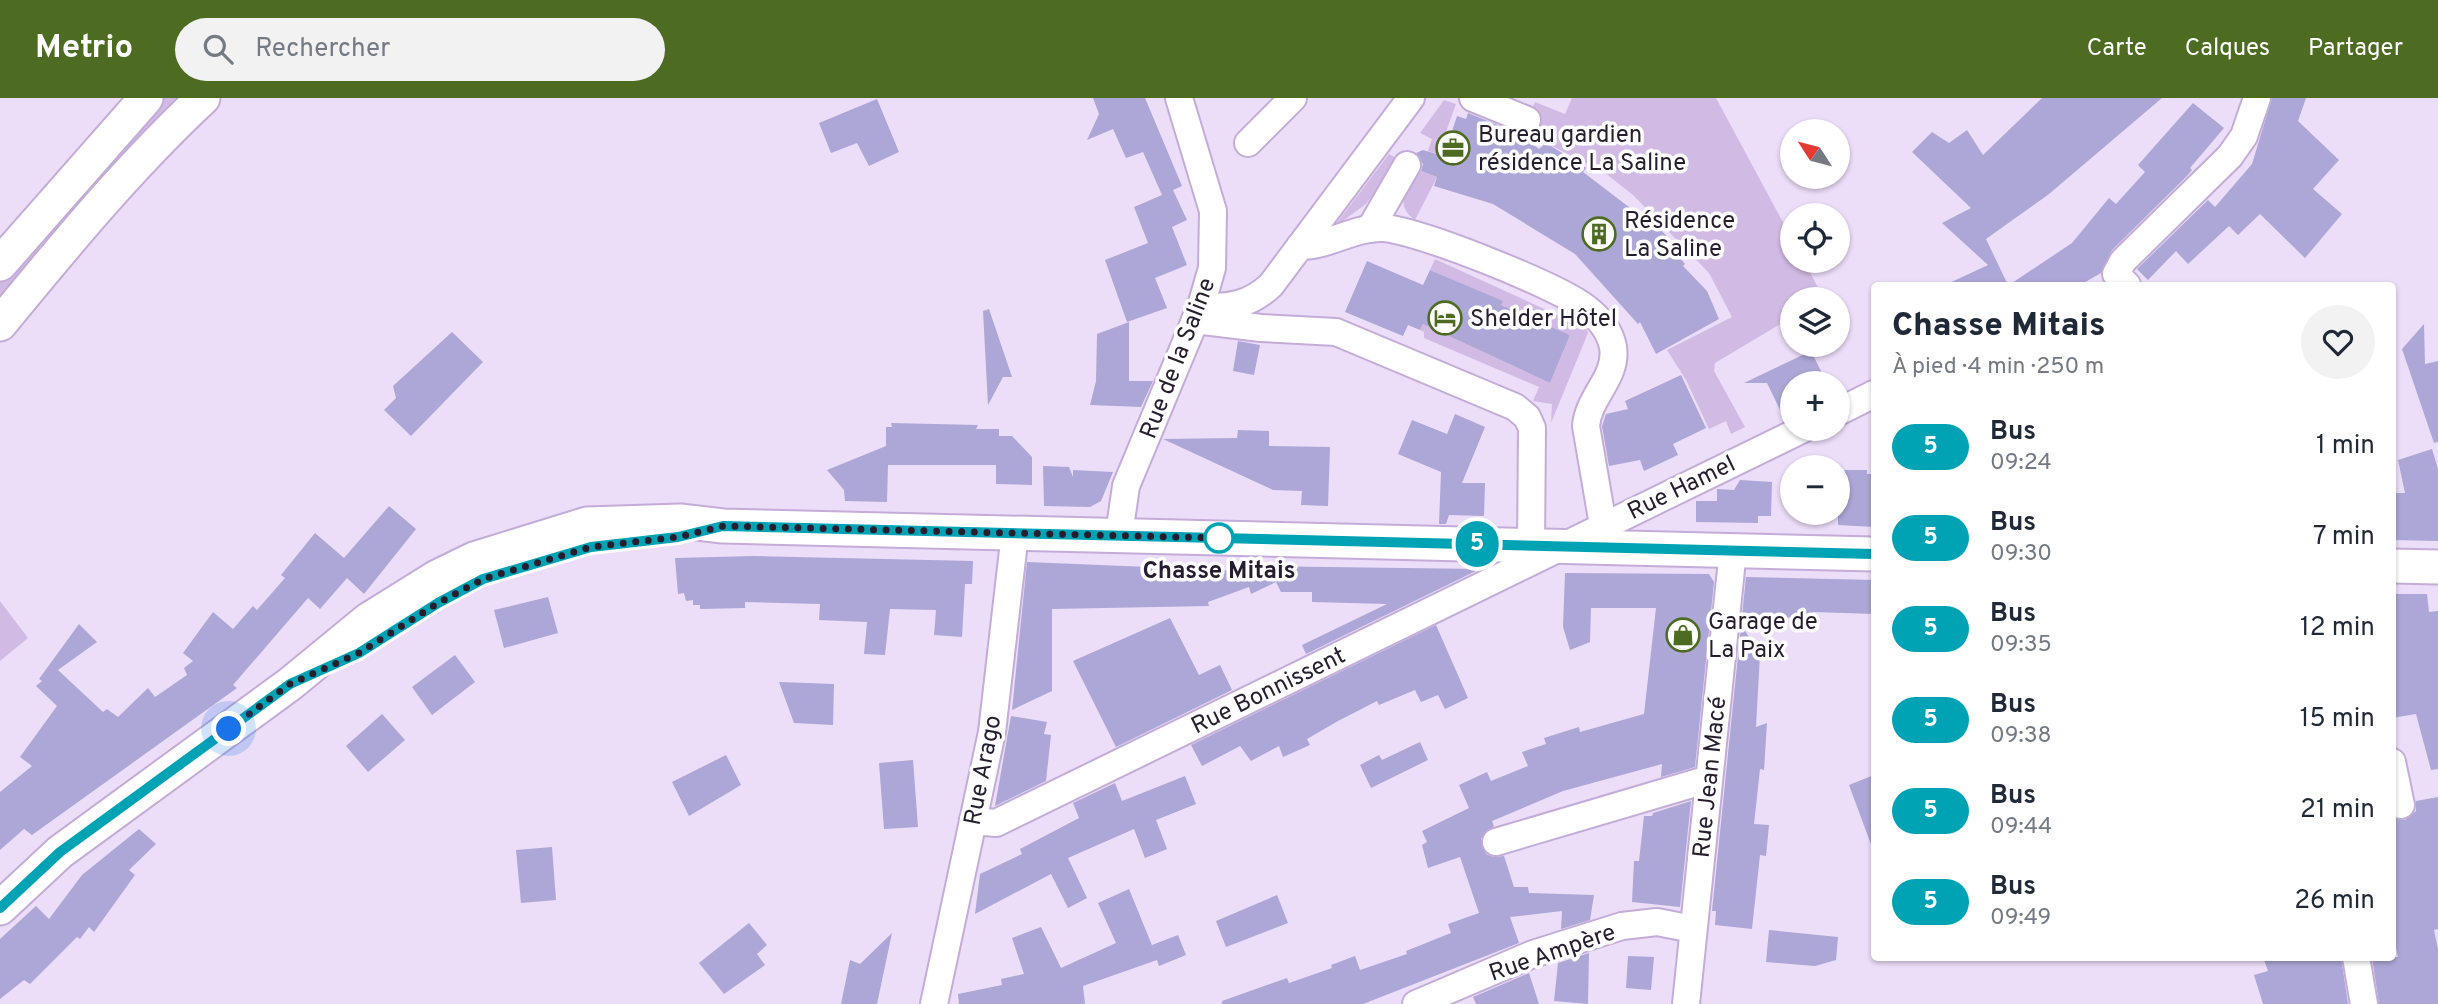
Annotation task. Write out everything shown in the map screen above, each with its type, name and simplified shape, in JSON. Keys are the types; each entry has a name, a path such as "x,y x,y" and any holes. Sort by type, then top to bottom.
{"main road":[{"path":"0,264 146,98"},
{"path":"0,324 71,238 169,130 202,98"},
{"path":"0,886 60,852 290,684 368,620 437,577 474,559 587,524 680,521 723,526 1871,554"},
{"path":"2396,566 2438,567"},
{"path":"0,908 60,852"}],"street":[{"name":"Rue de la Saline","path":"1119,535 1126,486 1198,313 1212,268 1213,211 1178,98"},
{"path":"1248,143 1293,98"},
{"path":"1198,313 1240,304 1258,297 1300,246 1411,98"},
{"path":"1473,98 1527,120"},
{"path":"2114,282 2136,246 2231,156 2244,136 2257,98"},
{"path":"1370,229 1410,159 1382,137"},
{"path":"1300,246 1330,243 1370,229 1396,230 1419,236 1542,284 1572,298 1600,321 1610,334 1613,363 1587,412 1586,426 1603,526"},
{"path":"1198,313 1261,328 1336,332 1515,407 1527,417 1532,429 1546,546"},
{"path":"1850,406 1871,396"},
{"name":"Rue Hamel","path":"1546,546 1603,526 1780,440"},
{"name":"Rue Arago","path":"934,1004 992,732 1016,533"},
{"name":"Rue Bonnissent","path":"973,821 996,823 1546,546"},
{"name":"Rue Jean Macé","path":"1686,1004 1732,550"},
{"path":"1496,842 1709,779"},
{"path":"2396,779 2402,805"},
{"name":"Rue Ampère","path":"1416,1004 1533,954 1622,926 1657,922 1693,929"},
{"path":"2357,961 2364,1004"}],"shaded area":[{"path":"163,98 182,98 0,302 0,281 56,211"},
{"path":"1572,98 1716,98 1780,217 1780,273 1810,273 1818,287 1780,287 1780,324 1715,363 1714,371 1745,427 1731,434 1726,421 1709,429 1686,380 1667,350 1732,317 1709,273 1633,195 1605,173 1523,131 1535,102 1565,114"},
{"path":"1444,100 1456,104 1438,154 1428,151 1432,139 1420,133"},
{"path":"1389,154 1399,160 1366,204 1333,228"},
{"path":"1416,169 1437,177 1415,220 1403,202 1405,189"},
{"path":"1435,259 1586,328 1588,333 1551,423 1552,404 1533,401 1539,387 1424,338 1424,332 1420,330 1423,324 1550,383 1570,335 1501,305 1502,301 1430,270"},
{"path":"0,601 28,638 0,661"}],"building":[{"path":"1093,98 1145,98 1182,186 1173,190 1187,220 1172,227 1187,265 1155,278 1167,308 1127,322 1105,260 1148,243 1134,207 1162,195 1143,152 1126,158 1113,129 1087,140 1099,114"},
{"path":"2042,98 2162,98 2049,194 1986,239 2007,282 1951,282 1988,265 1942,223 1971,208 1912,152 1932,132 1949,143 1967,130 1983,155"},
{"path":"2272,98 2306,98 2298,121 2339,160 2313,189 2342,214 2305,258 2260,214 2238,235 2229,226 2188,264 2176,251 2148,280 2137,269 2208,200 2215,207 2252,164"},
{"path":"877,99 899,152 869,166 857,143 831,153 819,123"},
{"path":"2193,103 2224,128 2190,168 2192,170 2186,177 2112,250 2101,273 2085,282 2014,282 2072,243 2109,198 2116,204 2145,172 2138,165"},
{"name":"Résidence La Saline","path":"1468,113 1505,128 1503,133 1527,140 1539,149 1546,143 1586,168 1583,172 1642,217 1646,214 1673,243 1670,246 1685,264 1683,266 1707,291 1719,319 1656,354 1640,322 1638,324 1575,254 1493,204 1434,186 1437,177 1421,171 1423,164 1416,153 1423,150 1444,156 1457,116 1466,119"},
{"name":"Shelder Hôtel","path":"1367,261 1423,285 1430,270 1503,301 1501,305 1570,335 1550,383 1423,324 1420,330 1408,325 1403,336 1345,312"},
{"path":"989,309 1012,377 1003,377 988,405 983,311"},
{"path":"1129,322 1129,381 1153,381 1141,407 1090,405 1096,381 1097,334"},
{"path":"2424,324 2425,364 2438,361 2438,442 2434,443 2402,349"},
{"path":"452,332 483,362 411,436 384,410 396,398 393,386"},
{"path":"1238,341 1260,345 1254,375 1233,371"},
{"path":"1798,357 1814,357 1821,371 1780,371 1780,410 1767,383 1744,383"},
{"path":"1681,375 1706,428 1673,444 1678,455 1644,471 1640,460 1609,466 1602,426 1606,414 1628,409 1625,401"},
{"path":"1455,414 1485,427 1462,483 1485,483 1484,516 1449,515 1446,524 1439,524 1441,472 1398,454 1412,420 1447,434"},
{"path":"891,423 978,425 976,429 999,429 999,436 1012,436 1032,457 1032,485 996,484 996,465 888,465 887,502 845,501 844,490 827,470 886,446 886,427 892,427"},
{"path":"1238,430 1269,431 1269,446 1330,447 1328,506 1301,505 1302,491 1273,490 1163,439 1237,438"},
{"path":"2432,449 2438,469 2438,541 2396,540 2396,493 2405,493 2398,460"},
{"path":"1043,466 1069,467 1073,477 1073,470 1113,472 1101,501 1090,507 1044,506"},
{"path":"1850,470 1867,470 1867,474 1871,474 1871,527 1838,525 1850,525"},
{"path":"1740,480 1772,482 1771,516 1758,516 1758,523 1696,522 1696,501 1717,501 1717,489 1734,490"},
{"path":"389,506 416,529 364,594 347,578 320,609 308,598 233,685 237,688 32,835 24,829 0,850 0,792 32,766 20,757 57,706 36,686 79,624 97,642 58,670 103,712 107,709 118,717 148,688 155,697 187,675 184,668 193,661 183,653 213,612 233,629 253,606 257,610 285,578 281,575 315,533 344,558"},
{"path":"754,556 973,561 972,584 965,584 962,637 934,635 936,610 890,609 885,655 864,654 867,622 819,620 820,604 745,602 745,608 700,609 700,605 693,605 693,600 686,601 684,593 678,594 675,558"},
{"path":"1027,562 1245,571 1245,566 1480,569 1306,654 1302,645 1387,604 1312,602 1312,592 1281,592 1276,582 1251,594 1249,587 1208,602 1209,606 1052,609 1052,691 1012,710"},
{"path":"1565,573 1709,574 1714,582 1695,767 1661,777 1662,764 1563,791 1492,821 1494,826 1481,838 1486,854 1493,857 1504,856 1514,887 1528,887 1529,893 1594,895 1590,920 1561,929 1562,911 1510,917 1519,943 1363,1004 1222,1004 1222,1001 1287,978 1289,983 1332,968 1331,965 1355,956 1360,970 1407,954 1406,951 1451,933 1448,924 1479,913 1460,857 1428,868 1422,845 1427,842 1422,831 1469,808 1459,785 1487,772 1491,781 1528,766 1522,752 1546,744 1544,738 1579,727 1580,732 1644,714 1656,608 1591,608 1590,642 1570,650 1563,627"},
{"path":"1746,577 1871,580 1871,614 1813,612 1813,618 1766,617 1766,628 1743,628 1760,654 1756,727 1767,723 1764,770 1760,769 1754,824 1769,825 1766,856 1760,855 1752,929 1715,925 1716,911 1712,911"},
{"path":"2396,594 2427,594 2429,612 2438,611 2438,769 2431,770 2416,714 2396,717"},
{"path":"548,597 558,633 504,648 494,610"},
{"path":"1170,618 1199,675 1220,665 1232,690 1116,747 1073,661"},
{"path":"1436,625 1468,698 1445,709 1438,695 1421,702 1415,690 1379,705 1377,701 1307,739 1310,745 1283,757 1279,746 1251,761 1240,746 1202,766 1191,745"},
{"path":"455,655 475,682 432,715 412,687"},
{"path":"779,682 834,684 833,725 794,723"},
{"path":"382,714 405,740 368,772 346,746"},
{"path":"1011,716 1047,722 1044,734 1051,735 1046,781 995,806"},
{"path":"1420,742 1428,760 1371,788 1360,765 1379,755 1382,760"},
{"path":"726,755 741,785 689,816 672,782"},
{"path":"913,760 918,827 884,829 879,763"},
{"path":"1185,776 1196,804 1156,820 1167,849 1145,858 1134,829 1068,858 1087,898 1068,908 1051,874 975,914 980,874 1022,854 1020,849 1079,818 1073,803 1115,783 1122,801"},
{"path":"1871,776 1871,844 1849,785"},
{"path":"2438,797 2438,929 2434,930 2438,949 2438,1004 2379,1004 2373,961 2396,961 2398,957 2396,819 2405,820 2416,811 2416,801"},
{"path":"1691,801 1680,907 1632,902 1634,861 1639,861 1644,816 1652,816 1653,813"},
{"path":"139,829 156,844 129,870 135,875 94,932 89,927 80,939 77,937 30,984 24,980 0,999 0,939 36,906 49,919 82,875"},
{"path":"552,847 556,900 521,903 516,850"},
{"path":"1129,889 1156,955 1152,945 1178,935 1186,955 1159,966 1157,960 1083,986 1085,1004 959,1004 958,994 1002,985 1001,979 1024,974 1012,938 1041,927 1061,968 1116,943 1098,903"},
{"path":"1277,895 1288,923 1226,947 1216,921"},
{"path":"749,923 767,945 757,954 765,965 724,994 699,963"},
{"path":"1769,930 1838,937 1836,960 1815,966 1766,962"},
{"path":"892,933 877,1004 841,1004 850,960 860,964"},
{"path":"1589,953 1588,1004 1554,1001 1558,963"},
{"path":"1628,956 1654,957 1651,990 1626,988"},
{"path":"2264,961 2342,961 2348,1004 2263,1004 2254,975 2268,971"},
{"path":"1529,973 1539,1004 1476,1004 1473,997"}],"bus line":[{"name":"5","path":"0,908 60,852 290,684 359,653 438,603 483,579 534,561 591,547 678,537 723,526 1871,554"}],"place":[{"name":"Bureau gardien résidence La Saline","path":"1453,148"},
{"name":"Résidence La Saline","path":"1599,234"},
{"name":"Shelder Hôtel","path":"1445,318"},
{"name":"Chasse Mitais","path":"1219,538"},
{"name":"Garage de La Paix","path":"1683,635"}],"route":[{"path":"229,729 290,684 359,653 438,603 483,579 534,561 591,547 678,537 723,526 1219,538"}]}
